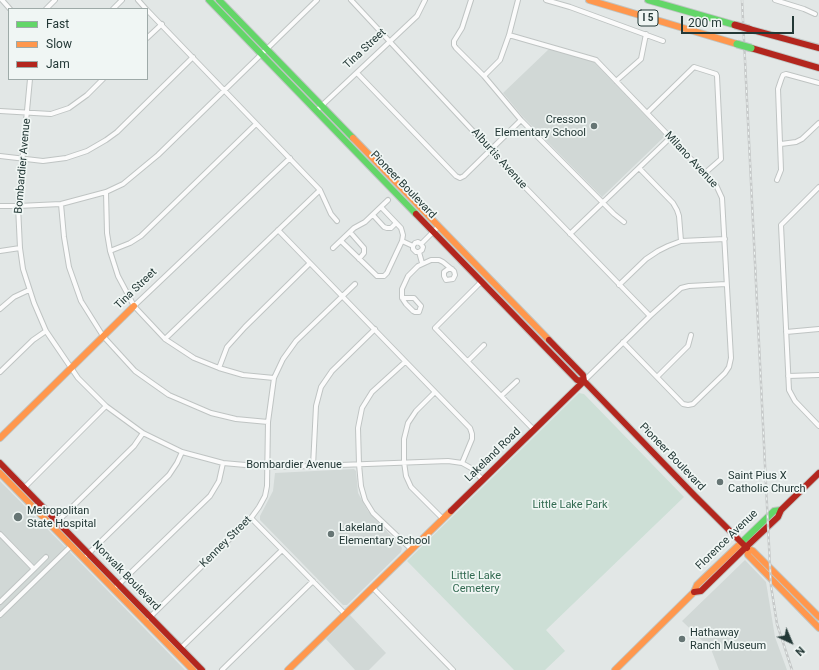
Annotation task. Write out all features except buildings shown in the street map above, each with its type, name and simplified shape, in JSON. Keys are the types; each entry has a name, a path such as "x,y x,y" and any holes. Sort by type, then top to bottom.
{"main road":[{"name":"Pioneer Boulevard","path":"209,0 264,52 436,229 583,375 584,381 743,545 754,551 819,617"},
{"name":"Pioneer Boulevard","path":"219,0 264,52"},
{"name":"I 5","path":"589,0 819,68"},
{"name":"I 5","path":"648,0 819,48"},
{"name":"Pioneer Boulevard","path":"436,229 481,282 577,380 584,381"},
{"name":"Tina Street","path":"0,438 134,306"},
{"name":"Lakeland Road","path":"288,670 584,381"},
{"name":"Norwalk Boulevard","path":"0,464 24,488 85,556 147,619 193,670"},
{"name":"Norwalk Boulevard","path":"0,473 55,524 71,546 85,556"},
{"name":"Florence Avenue","path":"614,670 694,592 701,591 743,545 778,517 780,510 819,473"},
{"name":"Pioneer Boulevard","path":"743,545 748,555 819,628"},
{"name":"Norwalk Boulevard","path":"147,619 181,648 202,670"}],"street":[{"path":"2,0 9,8"},
{"path":"47,8 56,0"},
{"path":"114,8 122,0"},
{"path":"138,0 146,8"},
{"path":"0,206 61,204 106,192 123,184 140,171 317,0"},
{"name":"Alburtis Avenue","path":"352,0 490,151 650,316"},
{"name":"Tina Street","path":"319,108 417,16 425,0"},
{"path":"471,0 462,28 454,41 454,45 484,76 521,120 614,214 624,222"},
{"path":"484,76 500,60 509,35 518,0"},
{"path":"546,0 570,7 663,41"},
{"path":"775,0 815,14"},
{"path":"148,10 320,190 331,214 337,221"},
{"path":"148,37 162,24"},
{"path":"616,81 641,59 646,34"},
{"name":"Milano Avenue","path":"509,35 596,60 716,185 722,198 731,358 729,367 725,373 693,404 688,405 683,404 657,377"},
{"path":"0,156 43,160 66,158 87,151 117,132 193,57"},
{"path":"647,113 694,67 716,74 721,159 705,173"},
{"path":"356,73 456,176 460,178 464,176 521,120"},
{"path":"777,180 781,170 778,89 784,75 789,74 819,83"},
{"name":"Bombardier Avenue","path":"30,80 18,206 20,248 23,269 29,290 46,331 70,368 106,406 143,434 182,452 223,463 268,467 448,461 462,464 471,468 483,480"},
{"path":"0,111 51,114 69,108 87,95 102,80"},
{"path":"781,144 796,142 802,139 819,123"},
{"path":"110,251 130,243 141,236 256,124"},
{"path":"570,234 670,137"},
{"name":"Tina Street","path":"134,306 290,158"},
{"path":"639,168 677,210 679,216 681,241"},
{"path":"819,187 781,224 789,390 795,401 819,426"},
{"path":"165,339 320,190"},
{"path":"106,192 106,233 110,251 118,276 134,306 165,339 194,358 219,368 243,375 274,378"},
{"path":"333,248 354,228 365,222 388,200"},
{"path":"61,204 69,268 80,301 103,336 135,371 169,395 210,413 236,419 268,422"},
{"path":"341,241 377,276 384,276 390,270 403,235 401,228 381,207"},
{"path":"373,215 384,227 391,228 396,223"},
{"path":"421,244 436,229"},
{"path":"278,230 470,428 472,439 462,464"},
{"path":"350,232 364,248 364,253 359,259"},
{"path":"619,285 646,259 658,251 681,241 725,239"},
{"path":"402,241 413,246 413,249 416,252 419,252"},
{"path":"413,246 418,242 421,244"},
{"path":"419,252 423,247 421,244"},
{"path":"0,251 20,248"},
{"path":"419,252 422,263"},
{"path":"402,298 414,298 421,305 420,310 417,312 413,311 406,304 402,298 401,291 406,279 422,263 431,260 439,260 446,263 452,269"},
{"path":"219,368 227,346 310,263"},
{"path":"481,282 435,328 534,430"},
{"name":"Kenney Street","path":"147,619 251,518 259,507 265,496 267,486 268,422 274,378 283,359 296,341 355,284"},
{"name":"Lakeland Road","path":"584,381 650,316 681,288 689,286 726,284"},
{"path":"0,309 14,296 29,290"},
{"path":"314,466 316,406 321,387 332,371 375,329"},
{"path":"786,332 819,329"},
{"path":"0,372 33,340 46,331"},
{"path":"623,342 657,377 688,346 691,336"},
{"path":"468,361 484,345"},
{"path":"405,362 372,392 362,408 358,428 359,464 361,486 373,513 411,549"},
{"path":"788,376 819,375"},
{"path":"501,396 517,381"},
{"path":"435,392 416,411 408,423 404,439 404,462 406,476 411,487 443,519"},
{"path":"24,488 106,406"},
{"path":"55,524 134,446 143,434"},
{"path":"85,556 169,474 177,463 182,452"},
{"path":"116,587 210,496 219,481 223,463"},
{"path":"251,518 345,614"},
{"path":"0,534 32,567 35,568"},
{"path":"0,615 71,546"},
{"path":"181,648 282,550"},
{"path":"0,602 46,557"},
{"path":"222,670 313,581"},
{"path":"373,588 453,670"}],"shaded area":[{"name":"Cresson Elementary School","path":"549,49 593,61 665,136 602,197 523,117 503,93"},
{"name":"Lakeland Elementary School","path":"354,469 356,471 358,493 368,511 402,548 401,552 347,605 343,605 260,520 260,516 273,491 275,473"},
{"path":"0,481 71,553 185,670 0,670"},
{"path":"745,560 766,582 775,637 787,670 719,670 711,649 682,621"},
{"path":"350,615 386,653 369,670 355,670 326,639"}],"green space":[{"name":"Little Lake Park","path":"579,393 584,394 684,497 546,630 565,651 545,670 514,670 407,561"}],"railway":[{"path":"742,0 771,586 777,624 792,670"}],"traffic: fast":[{"path":"209,0 416,214"},
{"path":"219,0 353,138"},
{"path":"648,0 735,25"},
{"path":"737,44 751,48"},
{"path":"741,543 774,511 781,510"}],"traffic: slow":[{"path":"589,0 737,44"},
{"path":"353,138 549,340"},
{"path":"0,438 134,306"},
{"path":"0,473 193,670"},
{"path":"288,670 451,511"},
{"path":"615,670 694,592 697,585 741,543"},
{"path":"746,547 748,555 819,628"},
{"path":"747,548 753,551 819,617"}],"traffic: jam":[{"path":"735,25 749,29"},
{"path":"749,29 819,48"},
{"path":"751,48 819,68"},
{"path":"416,214 577,380 584,381"},
{"path":"549,340 583,375 584,381 747,548"},
{"path":"451,511 584,381"},
{"path":"0,463 202,670"},
{"path":"746,547 778,517 781,510 819,473"},
{"path":"694,592 701,591 746,547"}],"place":[{"name":"Cresson Elementary School","path":"594,126"},
{"name":"Saint Pius X Catholic Church","path":"720,482"},
{"name":"Metropolitan State Hospital","path":"18,517"},
{"name":"Lakeland Elementary School","path":"331,534"},
{"name":"Hathaway Ranch Museum","path":"682,639"}],"park label":[{"name":"Little Lake Cemetery","path":"476,582"}]}
